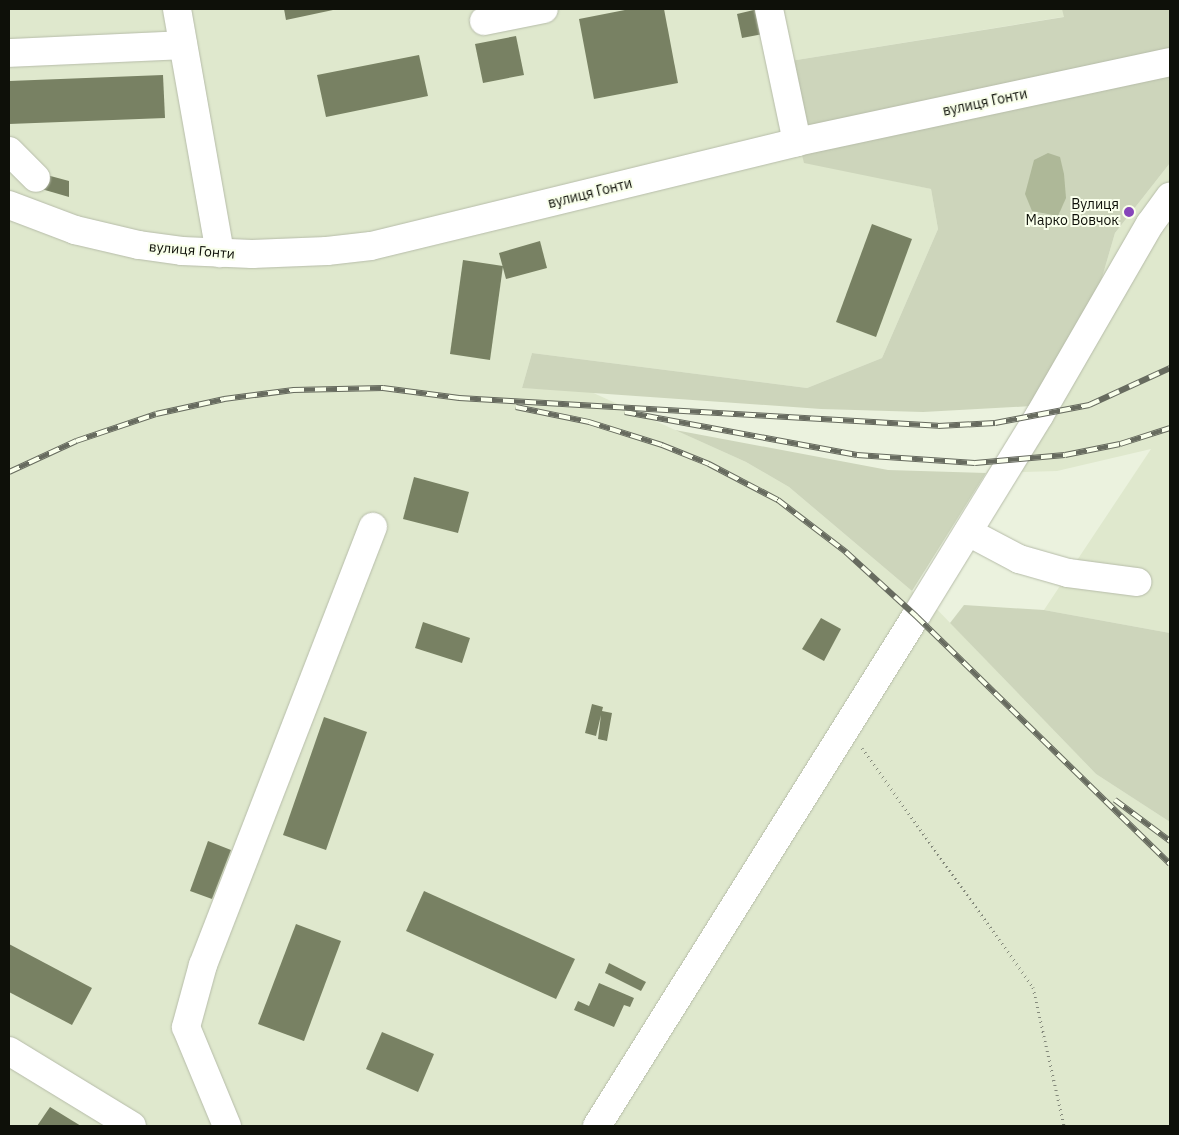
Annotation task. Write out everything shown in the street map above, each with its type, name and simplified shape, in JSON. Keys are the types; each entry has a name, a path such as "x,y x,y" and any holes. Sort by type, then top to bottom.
{"street":[{"path":"177,9 220,253"},
{"path":"484,21 544,9"},
{"path":"768,9 797,142"},
{"path":"9,53 183,45"},
{"name":"вулиця Гонти","path":"9,205 108,239 182,251 283,254 370,246 797,142 1170,62"},
{"path":"9,151 36,178"},
{"path":"597,1126 968,532 1150,224 1170,196"},
{"path":"227,1126 186,1027 203,965 374,527"},
{"path":"968,532 1019,559 1052,568 1137,582"},
{"path":"9,1051 132,1126"}],"path":[{"path":"847,727 1033,987 1064,1126"}],"shaded area":[{"path":"9,9 1112,9 784,62 876,177 931,189 938,229 882,358 807,388 532,353 522,388 589,391 746,462 789,487 912,591 927,599 1096,774 1170,822 1170,1126 9,1126"},
{"path":"1062,9 1170,9 1170,49 798,133 784,62 1064,17"},
{"path":"1170,72 1170,163 1115,233 1099,288 1032,406 923,412 821,409 522,388 532,353 807,388 882,358 938,229 931,189 804,163 802,155"},
{"path":"1048,153 1060,157 1064,174 1066,198 1058,216 1032,211 1025,194 1034,160"},
{"path":"1170,163 1170,633 1044,610 1151,449 1057,471 986,473 1032,406 1099,288 1115,233"},
{"path":"675,430 888,470 986,473 912,591 789,487 746,462"},
{"path":"964,605 1044,610 1170,633 1170,822 1096,774 950,623"}],"building":[{"path":"284,9 333,9 333,10 286,20"},
{"path":"630,9 664,9 678,83 594,99 579,19"},
{"path":"758,9 763,34 742,38 737,14"},
{"path":"516,36 524,75 483,83 475,44"},
{"path":"419,55 428,96 326,117 317,75"},
{"path":"163,75 165,118 9,124 9,81"},
{"path":"43,174 69,181 69,197 38,188"},
{"path":"872,224 912,239 876,337 836,322"},
{"path":"540,241 547,268 506,279 499,253"},
{"path":"463,260 503,266 490,360 450,354"},
{"path":"414,477 469,492 458,533 403,519"},
{"path":"821,618 841,629 824,661 802,649"},
{"path":"423,622 470,638 462,663 415,648"},
{"path":"592,704 603,707 602,711 612,713 607,741 598,739 601,715 596,736 585,733"},
{"path":"324,717 367,732 326,850 283,835"},
{"path":"208,841 231,850 212,899 190,891"},
{"path":"424,891 575,959 556,999 406,931"},
{"path":"296,924 341,941 304,1041 258,1024"},
{"path":"9,944 92,988 72,1025 9,992"},
{"path":"609,963 646,982 641,991 605,973"},
{"path":"599,983 634,998 630,1007 624,1005 614,1027 574,1010 578,1001 589,1006"},
{"path":"382,1032 434,1054 418,1092 366,1069"},
{"path":"50,1107 81,1126 37,1126"}],"railway":[{"path":"9,472 76,441 156,414 224,399 293,390 383,388 459,398 938,426 995,423 1089,405 1170,368"},
{"path":"516,407 589,422 662,445 709,464 778,500 846,552 916,616 1170,864"},
{"path":"625,412 857,455 975,463 1065,455 1120,444 1170,428"},
{"path":"1115,800 1170,841"}],"place":[{"name":"Вулиця Марко Вовчок","path":"1129,212"}]}
